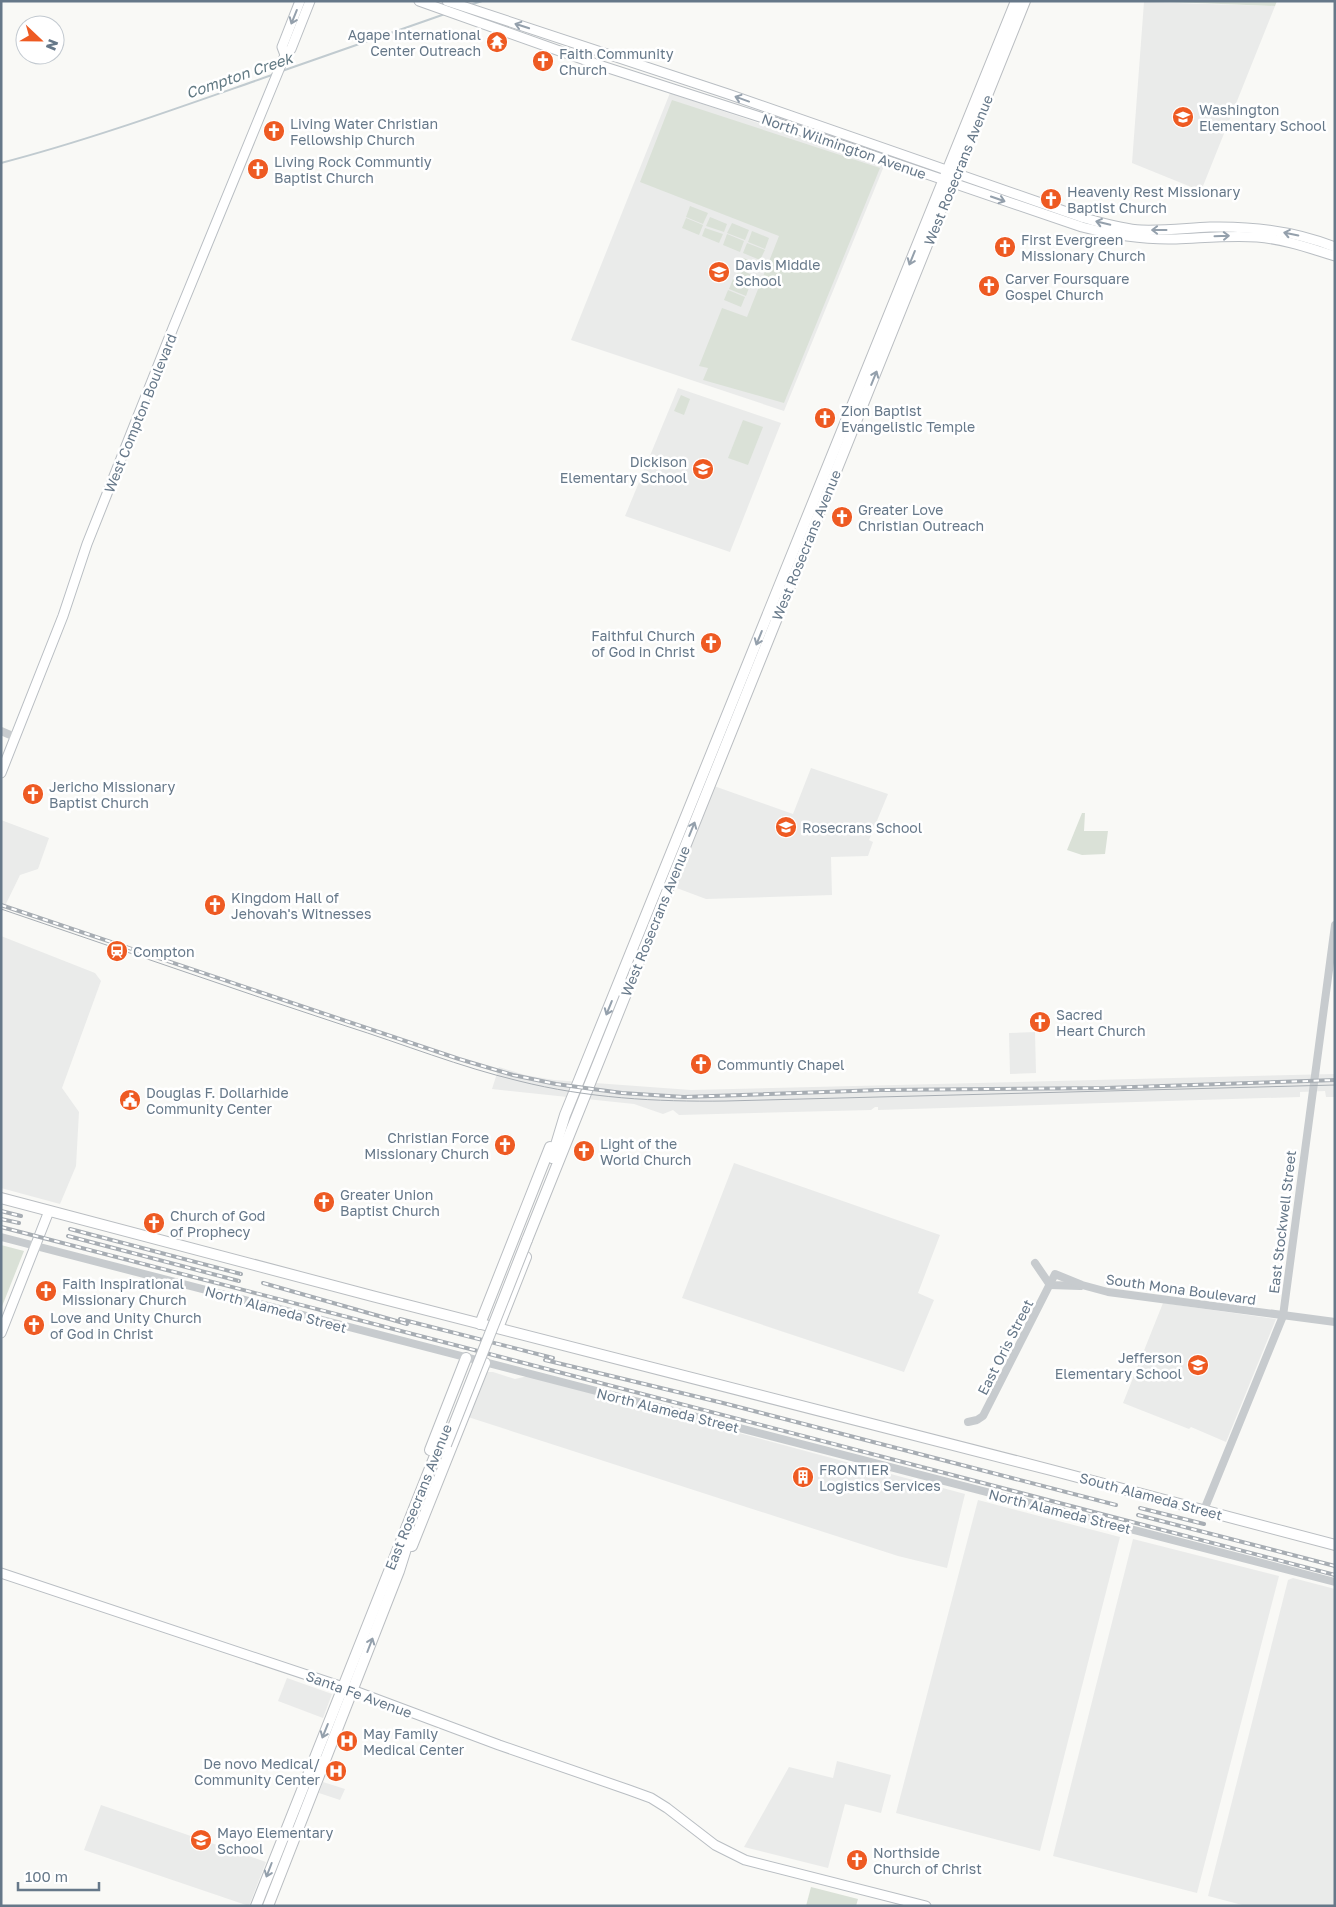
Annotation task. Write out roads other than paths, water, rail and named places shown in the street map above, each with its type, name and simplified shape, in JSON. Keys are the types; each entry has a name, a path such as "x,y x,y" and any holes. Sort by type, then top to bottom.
{"main road":[{"name":"West Compton Boulevard","path":"283,59 282,47 300,1"},
{"name":"West Compton Boulevard","path":"1,773 64,613 92,532 173,328 283,59 291,49 310,1"},
{"name":"North Wilmington Avenue","path":"419,1 608,68 950,178 1084,218 1122,227 1151,230 1208,227 1271,229 1312,238 1335,247"},
{"name":"North Wilmington Avenue","path":"448,1 728,94 1062,221 1120,236 1175,239 1222,236 1259,237 1283,241 1335,256"},
{"name":"West Rosecrans Avenue","path":"950,178 1016,1"},
{"name":"West Rosecrans Avenue","path":"582,1088 950,178 1025,1"},
{"name":"East Rosecrans Avenue","path":"524,1239 566,1115 582,1088"},
{"name":"East Rosecrans Avenue","path":"256,1906 347,1688 399,1571 408,1540 443,1444 524,1239 577,1115 582,1088"},
{"path":"480,1324 551,1144 566,1115"},
{"path":"1,1198 498,1328 569,1144 577,1115"},
{"path":"1,1333 49,1211"},
{"name":"South Alameda Street","path":"498,1328 1335,1545"},
{"path":"380,1590 389,1555 466,1358"},
{"path":"399,1571 414,1540 485,1363"},
{"name":"East Rosecrans Avenue","path":"268,1906 347,1688 380,1590 443,1444"},
{"name":"Santa Fe Avenue","path":"1,1573 347,1688 499,1745 651,1798 667,1808 715,1846 734,1856 926,1906"}],"street":[{"path":"1,731 16,737"},
{"name":"East Stockwell Street","path":"1204,1510 1283,1316 1335,925"},
{"name":"North Alameda Street","path":"1,1237 1335,1582"},
{"path":"1035,1262 1050,1285 1082,1286"},
{"name":"South Mona Boulevard","path":"1055,1274 1082,1286 1121,1294 1335,1322"},
{"name":"East Oris Street","path":"968,1422 984,1416 1055,1274"}],"waterway":[{"name":"Compton Creek","path":"470,5 482,1"},
{"name":"Compton Creek","path":"282,71 445,14"},
{"name":"Compton Creek","path":"1,163 104,133 272,75"}],"tram line":[{"path":"1,909 475,1069 545,1087 596,1095 648,1100 726,1101 1335,1085"}],"railway":[{"path":"1,905 459,1059 513,1075 556,1084 622,1093 684,1097 880,1090 1105,1088 1335,1080"},
{"path":"1,1211 21,1216"},
{"path":"1,1219 19,1223"},
{"path":"1,1227 1335,1575"},
{"path":"70,1229 241,1274"},
{"path":"68,1236 239,1281"},
{"path":"263,1283 407,1324"},
{"path":"400,1319 553,1358"},
{"path":"545,1360 723,1403 1116,1505"},
{"path":"1140,1508 1204,1524"},
{"path":"1138,1515 1335,1566"}],"place":[{"name":"Agape International Center Outreach","path":"497,42"},
{"name":"Faith Community Church","path":"543,61"},
{"name":"Washington Elementary School","path":"1183,117"},
{"name":"Living Water Christian Fellowship Church","path":"274,131"},
{"name":"Living Rock Communtiy Baptist Church","path":"258,169"},
{"name":"Heavenly Rest Missionary Baptist Church","path":"1051,199"},
{"name":"First Evergreen Missionary Church","path":"1005,247"},
{"name":"Davis Middle School","path":"719,272"},
{"name":"Carver Foursquare Gospel Church","path":"989,286"},
{"name":"Zion Baptist Evangelistic Temple","path":"825,418"},
{"name":"Dickison Elementary School","path":"703,469"},
{"name":"Greater Love Christian Outreach","path":"842,517"},
{"name":"Faithful Church of God in Christ","path":"711,643"},
{"name":"Jericho Missionary Baptist Church","path":"33,794"},
{"name":"Rosecrans School","path":"786,827"},
{"name":"Kingdom Hall of Jehovah's Witnesses","path":"215,905"},
{"name":"Compton","path":"117,951"},
{"name":"Sacred Heart Church","path":"1040,1022"},
{"name":"Communtiy Chapel","path":"701,1064"},
{"name":"Douglas F. Dollarhide Community Center","path":"130,1100"},
{"name":"Christian Force Missionary Church","path":"505,1145"},
{"name":"Light of the World Church","path":"584,1151"},
{"name":"Greater Union Baptist Church","path":"324,1202"},
{"name":"Church of God of Prophecy","path":"154,1223"},
{"name":"Faith Inspirational Missionary Church","path":"46,1291"},
{"name":"Love and Unity Church of God in Christ","path":"34,1325"},
{"name":"Jefferson Elementary School","path":"1198,1365"},
{"name":"FRONTIER Logistics Services","path":"803,1477"},
{"name":"May Family Medical Center","path":"347,1741"},
{"name":"De novo Medical/ Community Center","path":"336,1771"},
{"name":"Mayo Elementary School","path":"201,1840"},
{"name":"Northside Church of Christ","path":"857,1860"}]}
